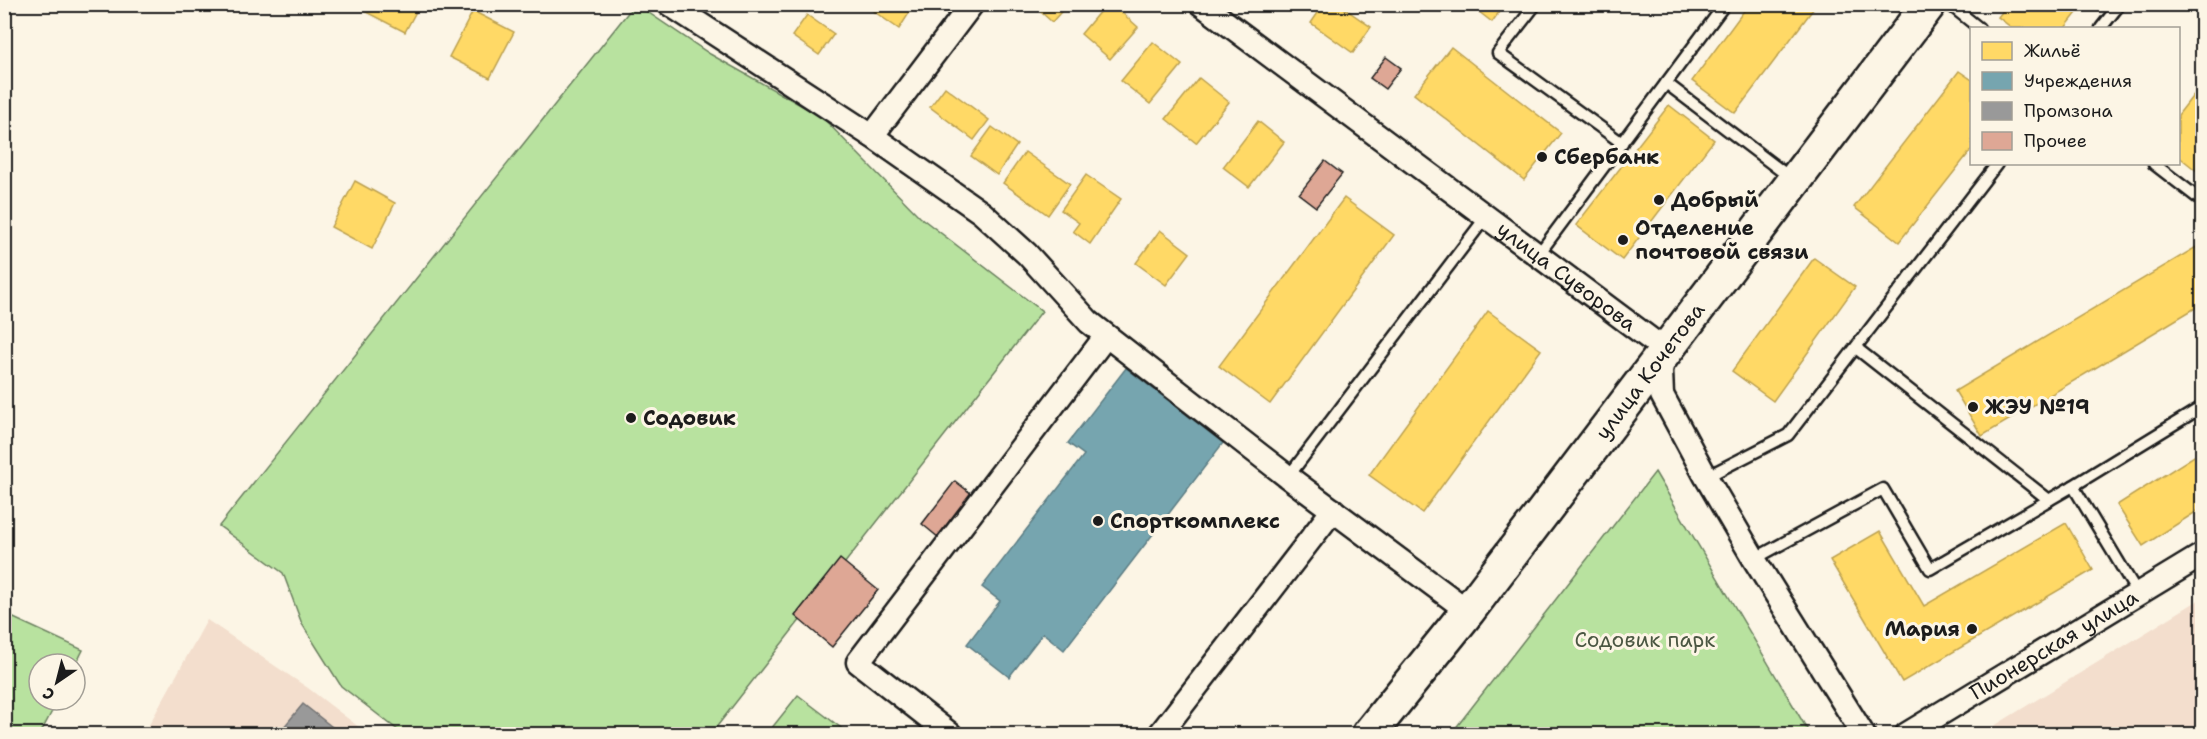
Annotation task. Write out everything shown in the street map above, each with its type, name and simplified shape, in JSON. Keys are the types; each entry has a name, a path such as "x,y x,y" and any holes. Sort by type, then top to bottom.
{"main road":[{"name":"улица Кочетова","path":"1369,735 1468,611 1929,4"}],"street":[{"path":"669,4 872,136 982,213 1027,254 1089,322 1106,336 1288,477 1468,611"},
{"path":"872,136 972,4"},
{"name":"улица Суворова","path":"1201,4 1665,350"},
{"path":"950,735 858,662 1106,336"},
{"path":"1665,350 1662,395 1754,559 1863,735"},
{"path":"1624,404 1644,394 1662,395"},
{"path":"1160,735 1333,510"},
{"name":"Пионерская улица","path":"1907,735 2202,555"}],"lane":[{"path":"1536,4 1498,53 1622,143"},
{"path":"1538,255 1725,4"},
{"path":"1949,4 1979,27"},
{"path":"2102,27 2120,4"},
{"path":"1666,83 1795,181"},
{"path":"1706,477 1788,435 1996,165"},
{"path":"2155,165 2202,201"},
{"path":"1288,477 1486,217"},
{"path":"1856,348 2049,500"},
{"path":"1754,559 1883,489 1930,569 2073,486 2202,407"},
{"path":"2073,486 2138,594"}],"shaded area":[{"path":"2202,598 2202,734 1981,734"},
{"path":"207,620 308,688 368,734 144,734"}],"green space":[{"name":"Содовик","path":"634,5 710,54 822,117 920,217 1042,311 711,734 403,734 341,686 302,624 283,573 219,526"},
{"name":"Содовик парк","path":"1655,472 1810,734 1451,734"},
{"path":"5,614 83,650 82,652 27,652 27,712 52,712 40,734 5,734"},
{"path":"798,695 849,734 767,734"}],"building: Жильё":[{"path":"368,4 420,4 405,32 364,11"},
{"path":"871,4 915,4 899,29 869,8"},
{"path":"1032,4 1068,4 1052,22"},
{"path":"1106,4 1112,4 1138,27 1110,59 1081,34"},
{"path":"1324,4 1338,4 1371,27 1353,53 1311,23"},
{"path":"1469,4 1505,4 1492,22"},
{"path":"1749,4 1817,4 1735,113 1692,81"},
{"path":"2008,4 2084,4 2066,27 2011,27 1998,17"},
{"path":"473,11 514,32 490,78 449,57"},
{"path":"807,15 834,34 819,55 792,36"},
{"path":"1153,42 1182,65 1150,104 1121,81"},
{"path":"1451,47 1561,133 1524,180 1414,94"},
{"path":"1959,71 1970,79 1970,152 1899,242 1854,207"},
{"path":"1199,78 1229,102 1196,143 1166,119"},
{"path":"2202,84 2202,175 2180,158 2180,112"},
{"path":"945,87 989,120 974,140 930,107"},
{"path":"1669,105 1714,140 1622,260 1576,225"},
{"path":"1258,121 1284,142 1249,187 1223,167"},
{"path":"992,127 1017,145 997,175 971,156"},
{"path":"1025,152 1070,184 1048,215 1003,183"},
{"path":"1086,175 1121,199 1090,244 1073,231 1079,223 1061,210"},
{"path":"355,181 395,203 372,249 331,227"},
{"path":"1344,198 1394,235 1270,404 1219,366"},
{"path":"1160,230 1190,253 1166,285 1136,263"},
{"path":"2198,246 2202,253 2202,304 1982,436 1955,391"},
{"path":"1814,258 1855,287 1773,401 1732,371"},
{"path":"1488,311 1541,350 1422,513 1369,475"},
{"path":"2202,451 2202,508 2143,546 2117,505"},
{"path":"2066,523 2093,570 1902,682 1830,560 1880,531 1924,606"}],"building: Учреждения":[{"name":"Спорткомплекс","path":"1126,368 1223,443 1064,650 1043,633 1009,677 967,644 1000,601 982,587 1084,455 1068,443"}],"building: Промзона":[{"path":"303,704 341,734 278,734"}],"building: Прочее":[{"path":"1386,57 1401,68 1385,89 1370,78"},
{"path":"1325,161 1342,174 1316,207 1299,194"},
{"path":"955,481 973,495 939,538 922,524"},
{"path":"840,559 878,590 832,647 795,616"}],"place":[{"name":"Сбербанк","path":"1542,157"},
{"name":"Добрый","path":"1659,200"},
{"name":"Отделение почтовой связи","path":"1623,240"},
{"name":"ЖЭУ №19","path":"1973,407"},
{"name":"Содовик","path":"631,418"},
{"name":"Спорткомплекс","path":"1098,521"},
{"name":"Мария","path":"1972,629"}]}
